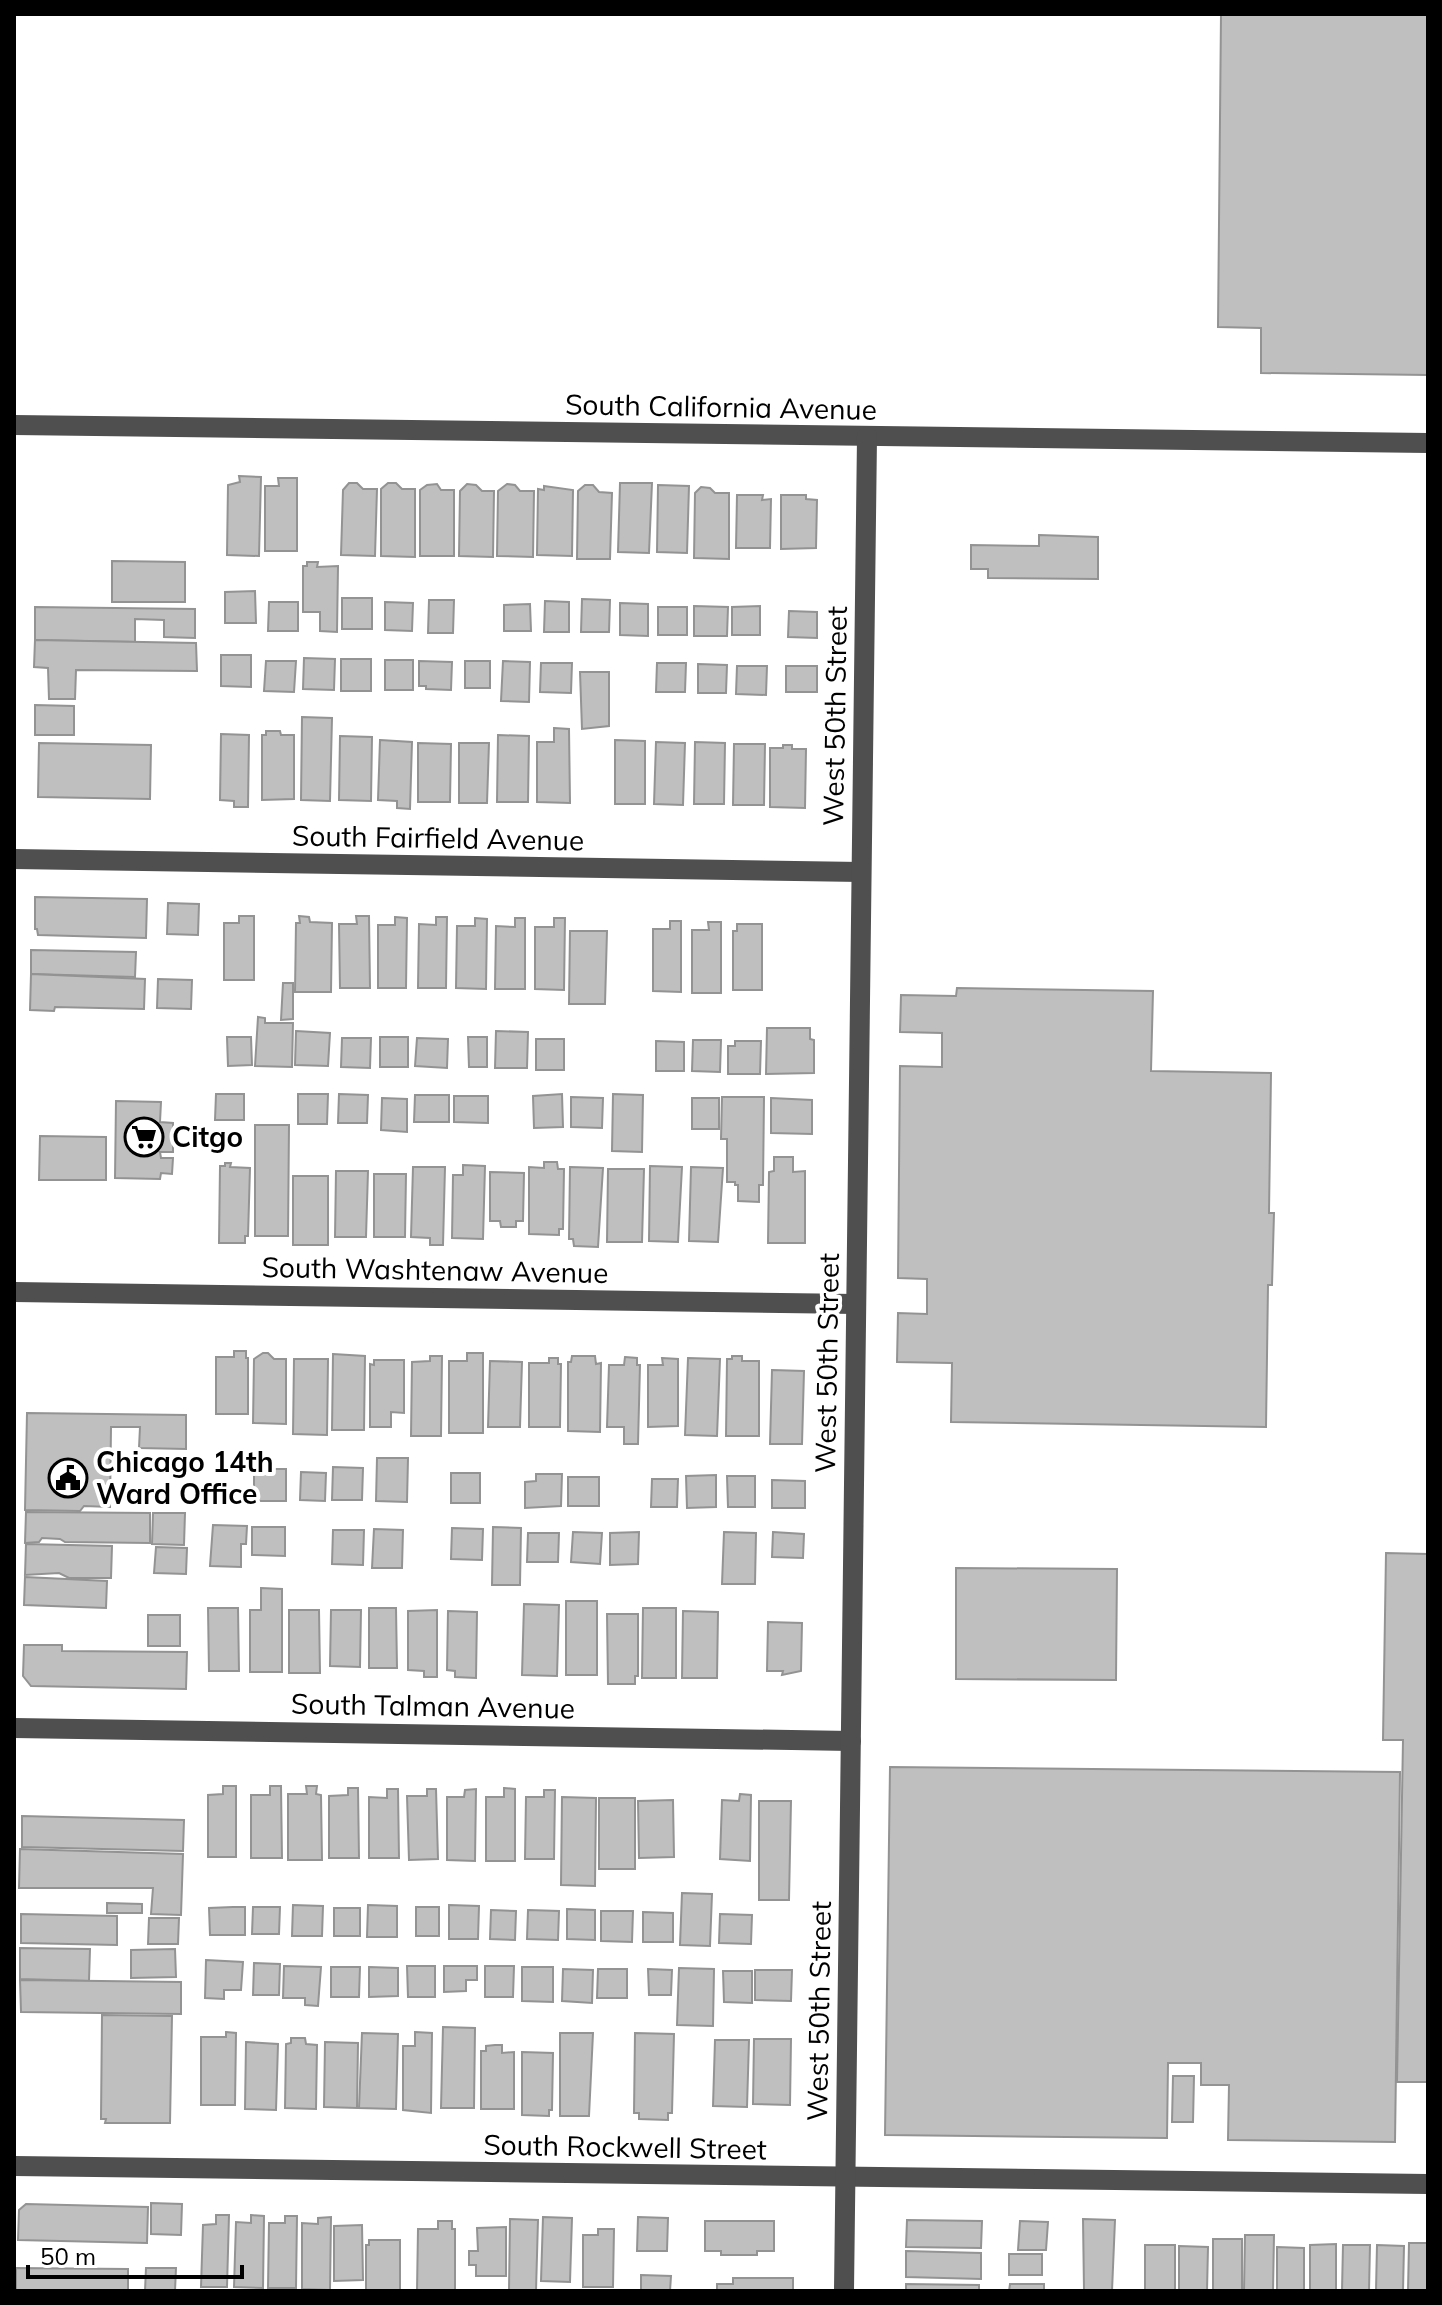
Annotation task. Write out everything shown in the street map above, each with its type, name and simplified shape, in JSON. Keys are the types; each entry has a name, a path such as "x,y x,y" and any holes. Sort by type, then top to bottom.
{"street":[{"name":"South California Avenue","path":"14,425 1428,443"},
{"name":"West 50th Street","path":"844,2291 867,437"},
{"name":"South Fairfield Avenue","path":"14,859 861,872"},
{"name":"South Washtenaw Avenue","path":"14,1292 856,1304"},
{"name":"South Talman Avenue","path":"14,1728 851,1741"},
{"name":"South Rockwell Street","path":"14,2166 1428,2184"}],"building":[{"path":"1221,14 1428,14 1428,375 1261,373 1261,328 1218,327"},
{"path":"239,476 261,477 259,556 227,555 228,485 240,482"},
{"path":"278,478 297,478 297,551 265,551 265,486 279,486"},
{"path":"349,483 357,483 363,489 377,489 375,556 341,555 343,490"},
{"path":"388,483 396,483 402,489 415,489 415,557 381,556 381,489"},
{"path":"620,483 652,483 649,553 618,552"},
{"path":"437,484 441,490 454,490 454,556 420,556 420,490"},
{"path":"467,484 476,485 482,491 494,491 493,557 459,556 460,491"},
{"path":"507,484 515,485 520,491 534,491 533,557 497,556 498,491"},
{"path":"585,485 593,485 599,492 612,493 610,559 577,559 578,491"},
{"path":"658,485 689,486 687,553 657,552"},
{"path":"544,486 573,490 572,556 537,555 538,489 544,490"},
{"path":"701,487 710,488 715,493 729,493 729,559 694,558 695,493"},
{"path":"737,495 763,495 762,500 771,499 770,548 736,548"},
{"path":"781,495 806,495 806,499 817,500 816,548 781,549"},
{"path":"1039,535 1098,537 1098,579 988,578 988,569 971,569 971,545 1039,546"},
{"path":"112,561 185,562 185,602 112,602"},
{"path":"307,562 318,562 317,567 338,566 337,632 320,631 320,612 303,612 303,566 307,566"},
{"path":"255,591 256,623 225,623 225,592"},
{"path":"342,598 372,598 372,629 342,629"},
{"path":"582,599 610,600 609,632 581,632"},
{"path":"429,600 454,600 453,633 428,633"},
{"path":"545,601 569,602 569,632 544,632"},
{"path":"269,602 298,602 298,631 268,631"},
{"path":"385,602 413,603 412,631 385,630"},
{"path":"620,603 648,604 648,636 620,635"},
{"path":"530,604 531,631 504,631 504,605"},
{"path":"694,606 728,607 727,636 694,636"},
{"path":"760,606 760,635 732,635 732,607"},
{"path":"35,607 195,609 195,638 164,637 164,620 135,619 135,642 35,640"},
{"path":"658,607 687,607 687,635 658,635"},
{"path":"789,611 817,612 817,638 788,637"},
{"path":"35,640 196,643 197,671 76,670 75,699 49,699 48,668 34,667"},
{"path":"221,655 251,655 251,687 221,686"},
{"path":"304,658 335,659 334,690 303,689"},
{"path":"341,659 371,659 371,691 341,691"},
{"path":"385,660 413,660 413,690 385,690"},
{"path":"266,661 296,661 294,692 264,691"},
{"path":"419,661 452,662 451,690 419,686"},
{"path":"465,661 490,661 490,688 465,688"},
{"path":"503,661 530,662 529,702 501,701"},
{"path":"541,663 572,663 571,693 540,692"},
{"path":"657,663 686,663 685,692 656,692"},
{"path":"698,664 727,665 726,693 698,693"},
{"path":"737,666 767,666 766,695 736,694"},
{"path":"786,666 817,666 817,692 786,692"},
{"path":"580,672 609,672 609,726 582,729"},
{"path":"35,705 74,706 74,735 35,735"},
{"path":"302,717 332,718 330,801 301,800"},
{"path":"554,728 569,729 570,803 537,802 537,742 554,742"},
{"path":"266,731 294,735 294,799 262,800 262,735 266,735"},
{"path":"221,734 249,735 248,807 234,807 234,801 220,800"},
{"path":"498,735 529,736 528,802 497,802"},
{"path":"340,736 372,737 371,801 339,800"},
{"path":"380,740 412,742 410,809 397,808 397,801 378,800"},
{"path":"615,740 645,741 645,804 615,804"},
{"path":"656,742 685,743 683,805 654,804"},
{"path":"695,742 725,743 724,804 694,804"},
{"path":"39,743 151,745 150,799 38,797"},
{"path":"418,743 451,744 450,802 418,802"},
{"path":"459,743 489,743 487,803 459,803"},
{"path":"734,744 765,744 764,805 733,805"},
{"path":"783,745 806,749 805,808 770,807 770,748 783,748"},
{"path":"35,897 147,899 146,938 38,935 35,929"},
{"path":"168,903 199,904 198,935 167,934"},
{"path":"239,916 254,916 254,980 224,980 224,923 239,923"},
{"path":"299,916 309,917 310,922 332,923 331,992 295,992 296,923 300,923"},
{"path":"356,916 369,916 370,988 340,988 339,924 357,924"},
{"path":"395,917 407,918 406,988 378,988 378,925 395,925"},
{"path":"436,917 447,917 446,988 418,988 419,924 436,925"},
{"path":"475,918 487,919 486,989 456,988 457,926 475,926"},
{"path":"515,918 525,918 525,989 495,989 496,926 515,927"},
{"path":"554,918 565,918 564,990 535,989 535,927 554,927"},
{"path":"670,921 681,921 681,992 653,991 653,929 670,929"},
{"path":"708,922 721,922 721,993 692,993 692,930 709,930"},
{"path":"737,924 762,924 762,990 733,990 733,931 737,931"},
{"path":"570,931 607,931 605,1004 569,1004"},
{"path":"31,950 136,952 135,977 31,974"},
{"path":"31,974 145,979 144,1009 55,1007 54,1011 30,1010"},
{"path":"158,979 192,980 191,1009 157,1008"},
{"path":"283,983 293,983 293,1019 281,1020"},
{"path":"957,988 1153,991 1151,1071 1271,1073 1269,1213 1274,1213 1272,1285 1268,1285 1266,1427 951,1422 952,1363 897,1362 898,1313 927,1314 927,1279 898,1278 900,1066 942,1067 942,1033 900,1032 901,995 956,996"},
{"path":"258,1017 265,1018 265,1023 293,1023 292,1067 255,1066"},
{"path":"767,1028 810,1028 810,1039 814,1040 814,1073 766,1074"},
{"path":"296,1031 330,1033 328,1066 295,1065"},
{"path":"496,1031 528,1032 527,1068 495,1068"},
{"path":"227,1037 251,1037 252,1065 228,1066"},
{"path":"380,1037 408,1037 408,1067 380,1067"},
{"path":"468,1037 487,1037 487,1067 469,1067"},
{"path":"342,1038 371,1038 370,1068 341,1067"},
{"path":"417,1038 448,1039 447,1068 415,1066"},
{"path":"536,1039 564,1039 564,1070 536,1070"},
{"path":"693,1040 721,1040 720,1072 692,1071"},
{"path":"656,1041 684,1042 684,1071 656,1071"},
{"path":"735,1041 761,1041 760,1074 728,1074 728,1046 735,1046"},
{"path":"216,1094 244,1094 244,1120 215,1120"},
{"path":"298,1094 328,1094 327,1124 298,1124"},
{"path":"339,1094 368,1095 367,1123 338,1123"},
{"path":"562,1094 563,1127 534,1128 533,1096"},
{"path":"613,1094 643,1095 642,1152 612,1151"},
{"path":"415,1095 449,1095 449,1122 414,1122"},
{"path":"454,1096 488,1096 488,1123 454,1122"},
{"path":"571,1097 603,1098 602,1128 571,1127"},
{"path":"722,1097 764,1097 763,1185 759,1185 759,1202 738,1201 738,1185 727,1182 727,1139 721,1139"},
{"path":"382,1098 407,1099 407,1132 381,1130"},
{"path":"692,1098 719,1098 719,1129 692,1129"},
{"path":"771,1098 812,1100 812,1134 771,1133"},
{"name":"Citgo","path":"116,1101 161,1102 160,1122 173,1123 173,1152 160,1152 161,1158 173,1158 172,1174 161,1173 160,1179 115,1178"},
{"path":"255,1125 289,1125 288,1236 255,1236"},
{"name":"Citgo","path":"40,1136 106,1137 106,1180 39,1180"},
{"path":"774,1157 793,1157 793,1172 805,1171 805,1243 768,1243 769,1172 774,1171"},
{"path":"544,1162 557,1162 558,1169 564,1169 563,1229 559,1229 559,1235 529,1234 529,1167 544,1168"},
{"path":"225,1163 231,1163 230,1167 250,1168 248,1236 245,1236 245,1243 219,1243 220,1166 225,1166"},
{"path":"463,1165 485,1166 483,1239 452,1238 453,1175 463,1175"},
{"path":"650,1166 682,1167 678,1242 649,1241"},
{"path":"413,1167 445,1167 443,1245 430,1245 430,1238 411,1237"},
{"path":"570,1167 603,1168 598,1247 574,1246 573,1239 569,1239"},
{"path":"691,1167 723,1168 718,1242 689,1241"},
{"path":"608,1169 644,1169 642,1242 607,1242"},
{"path":"336,1171 368,1171 366,1237 335,1237"},
{"path":"490,1172 524,1173 523,1221 516,1221 516,1227 501,1227 500,1221 490,1221"},
{"path":"374,1174 406,1174 405,1237 374,1237"},
{"path":"293,1176 328,1176 328,1245 293,1245"},
{"path":"234,1351 246,1351 248,1358 248,1414 216,1414 216,1357 234,1357"},
{"path":"263,1353 274,1359 286,1359 286,1424 253,1423 254,1359"},
{"path":"467,1353 483,1353 483,1433 449,1433 449,1361 467,1361"},
{"path":"333,1354 365,1356 364,1430 332,1430"},
{"path":"430,1356 442,1356 441,1436 411,1436 412,1362 430,1361"},
{"path":"572,1356 595,1356 596,1364 601,1363 600,1432 568,1431 568,1362 571,1362"},
{"path":"732,1356 742,1356 742,1361 759,1361 759,1436 726,1436 727,1359 732,1359"},
{"path":"625,1357 637,1358 637,1365 640,1365 638,1444 624,1444 624,1427 607,1427 609,1365 624,1365"},
{"path":"549,1358 558,1358 558,1364 561,1364 560,1427 529,1427 529,1363 549,1363"},
{"path":"662,1358 678,1359 678,1426 648,1427 648,1365 663,1365"},
{"path":"688,1358 720,1359 717,1436 685,1435"},
{"path":"294,1359 328,1359 327,1435 293,1434"},
{"path":"374,1360 404,1360 404,1413 391,1412 391,1427 370,1427 370,1364 374,1365"},
{"path":"490,1361 522,1362 520,1427 488,1427"},
{"path":"772,1370 804,1371 802,1444 770,1444"},
{"name":"Chicago 14th Ward Office","path":"27,1413 186,1415 186,1449 139,1448 140,1427 111,1427 110,1507 84,1506 80,1511 25,1510"},
{"path":"377,1458 408,1458 407,1502 376,1501"},
{"path":"333,1467 363,1468 362,1500 332,1500"},
{"path":"254,1469 286,1469 286,1501 254,1501"},
{"path":"301,1472 326,1473 325,1501 300,1500"},
{"path":"451,1473 480,1473 480,1503 451,1503"},
{"path":"536,1474 562,1474 561,1506 525,1508 525,1482 536,1481"},
{"path":"716,1475 716,1507 687,1508 686,1476"},
{"path":"727,1476 755,1476 755,1507 728,1507"},
{"path":"568,1477 599,1477 599,1506 568,1506"},
{"path":"652,1479 678,1479 677,1507 651,1507"},
{"path":"772,1480 805,1481 805,1508 772,1508"},
{"path":"26,1512 150,1513 150,1543 65,1542 42,1538 39,1542 25,1543"},
{"path":"153,1513 185,1513 184,1545 152,1544"},
{"path":"213,1525 247,1526 246,1544 241,1544 241,1567 210,1566"},
{"path":"252,1527 285,1527 285,1556 252,1555"},
{"path":"493,1527 521,1528 520,1585 492,1585"},
{"path":"452,1528 483,1529 482,1560 451,1559"},
{"path":"374,1529 403,1530 402,1568 372,1568"},
{"path":"333,1530 364,1530 363,1565 332,1564"},
{"path":"573,1532 602,1533 600,1564 571,1562"},
{"path":"639,1532 638,1564 610,1565 610,1533"},
{"path":"724,1532 756,1533 755,1584 722,1584"},
{"path":"773,1532 804,1534 803,1558 772,1557"},
{"path":"528,1533 559,1533 558,1562 527,1562"},
{"path":"26,1544 112,1546 111,1578 69,1578 59,1573 25,1575"},
{"path":"156,1547 187,1548 186,1574 154,1573"},
{"path":"1386,1553 1428,1554 1428,2082 1397,2082 1403,1740 1383,1740"},
{"path":"956,1568 1117,1569 1116,1680 956,1679"},
{"path":"25,1577 107,1581 106,1608 24,1605"},
{"path":"261,1588 282,1589 282,1672 250,1672 250,1610 261,1610"},
{"path":"566,1601 597,1601 597,1675 566,1675"},
{"path":"524,1604 559,1605 557,1676 522,1675"},
{"path":"208,1608 238,1608 239,1671 209,1671"},
{"path":"369,1608 396,1608 397,1668 369,1668"},
{"path":"643,1608 676,1608 676,1678 642,1678"},
{"path":"289,1610 319,1610 320,1673 289,1673"},
{"path":"331,1610 361,1610 360,1667 330,1666"},
{"path":"437,1610 437,1677 424,1677 424,1671 408,1670 408,1611"},
{"path":"448,1611 477,1612 476,1678 455,1677 455,1671 447,1670"},
{"path":"683,1611 718,1612 717,1678 682,1678"},
{"path":"607,1614 638,1614 638,1676 635,1676 635,1684 608,1684"},
{"path":"148,1615 180,1615 180,1646 148,1646"},
{"path":"768,1622 802,1623 801,1671 782,1675 783,1671 767,1671"},
{"path":"24,1645 62,1645 62,1651 187,1652 186,1689 31,1686 23,1676"},
{"path":"890,1767 1400,1772 1395,2142 1228,2140 1229,2085 1201,2085 1201,2063 1168,2063 1167,2138 885,2135"},
{"path":"223,1786 236,1786 236,1857 208,1857 208,1795 223,1794"},
{"path":"270,1786 281,1786 282,1858 251,1858 251,1795 270,1795"},
{"path":"306,1786 317,1786 316,1794 321,1795 322,1860 288,1860 288,1794 307,1794"},
{"path":"348,1788 358,1788 359,1858 329,1858 329,1796 348,1795"},
{"path":"504,1788 515,1789 515,1861 486,1861 486,1797 504,1797"},
{"path":"387,1789 398,1789 399,1858 369,1858 369,1797 387,1798"},
{"path":"427,1789 436,1789 438,1859 409,1860 407,1796 427,1796"},
{"path":"476,1789 475,1861 447,1860 447,1797 464,1797 465,1790"},
{"path":"544,1790 555,1790 554,1859 525,1859 526,1797 544,1797"},
{"path":"740,1794 751,1795 750,1861 720,1859 722,1800 739,1801"},
{"path":"562,1797 596,1798 595,1886 561,1885"},
{"path":"599,1798 635,1798 635,1869 599,1869"},
{"path":"673,1800 674,1857 639,1858 638,1801"},
{"path":"759,1801 791,1801 789,1900 759,1900"},
{"path":"22,1816 184,1820 183,1851 22,1847"},
{"path":"20,1849 183,1854 181,1915 151,1914 153,1888 19,1888"},
{"path":"682,1893 712,1894 710,1946 680,1945"},
{"path":"107,1903 142,1904 142,1913 107,1913"},
{"path":"293,1905 323,1906 322,1936 292,1936"},
{"path":"368,1905 397,1906 397,1937 367,1937"},
{"path":"449,1905 479,1906 478,1939 449,1939"},
{"path":"245,1907 245,1935 210,1935 209,1908"},
{"path":"253,1907 280,1907 279,1934 252,1934"},
{"path":"416,1907 439,1907 439,1936 416,1936"},
{"path":"334,1908 360,1908 360,1936 334,1936"},
{"path":"567,1909 595,1910 595,1940 567,1939"},
{"path":"491,1910 516,1911 515,1940 490,1939"},
{"path":"528,1910 559,1911 558,1940 527,1939"},
{"path":"601,1911 633,1911 632,1942 601,1941"},
{"path":"643,1912 673,1913 673,1942 643,1942"},
{"path":"21,1914 117,1916 117,1945 21,1943"},
{"path":"720,1914 752,1915 751,1944 719,1943"},
{"path":"149,1918 179,1918 178,1944 148,1944"},
{"path":"20,1948 90,1949 89,1981 20,1979"},
{"path":"175,1949 176,1977 131,1978 131,1950"},
{"path":"206,1960 243,1962 241,1990 224,1990 224,1999 205,1998"},
{"path":"254,1963 280,1964 279,1995 253,1995"},
{"path":"284,1966 321,1967 318,2006 305,2005 305,1998 283,1998"},
{"path":"407,1966 435,1966 435,1997 408,1997"},
{"path":"444,1966 477,1966 477,1980 466,1980 466,1991 444,1992"},
{"path":"485,1966 514,1966 513,1997 485,1997"},
{"path":"331,1967 360,1967 359,1997 331,1997"},
{"path":"369,1967 398,1968 398,1996 369,1997"},
{"path":"522,1967 553,1967 553,2002 522,2001"},
{"path":"679,1968 714,1969 713,2026 677,2025"},
{"path":"563,1969 593,1970 592,2003 562,2001"},
{"path":"598,1969 627,1969 627,1998 597,1998"},
{"path":"648,1969 672,1970 671,1995 649,1995"},
{"path":"755,1970 792,1970 791,2001 755,2000"},
{"path":"723,1971 752,1971 752,2003 724,2002"},
{"path":"20,1980 181,1982 181,2014 21,2012"},
{"path":"102,2015 172,2016 170,2123 105,2123 106,2119 101,2119"},
{"path":"443,2027 475,2028 474,2108 441,2108"},
{"path":"226,2032 236,2033 235,2105 201,2105 201,2037 226,2037"},
{"path":"415,2032 432,2033 431,2113 403,2110 403,2046 415,2046"},
{"path":"362,2033 398,2034 396,2109 359,2108"},
{"path":"560,2033 593,2033 589,2116 560,2116"},
{"path":"635,2033 674,2034 672,2113 668,2113 668,2120 639,2119 639,2113 634,2113"},
{"path":"291,2038 305,2038 306,2044 317,2045 316,2109 285,2108 286,2044 291,2043"},
{"path":"754,2039 791,2039 790,2105 753,2104"},
{"path":"715,2040 749,2040 747,2107 713,2106"},
{"path":"246,2042 278,2044 276,2110 245,2109"},
{"path":"325,2042 358,2043 357,2108 324,2107"},
{"path":"502,2045 502,2053 514,2052 514,2109 481,2109 481,2051 486,2051 486,2046"},
{"path":"522,2052 553,2053 552,2110 549,2110 549,2116 522,2115"},
{"path":"1173,2076 1194,2076 1193,2122 1172,2122"},
{"path":"151,2203 182,2204 181,2235 151,2234"},
{"path":"26,2204 148,2207 147,2243 18,2240 19,2210"},
{"path":"216,2215 229,2215 227,2287 201,2287 203,2225 216,2224"},
{"path":"251,2215 264,2216 263,2288 234,2287 236,2222 251,2223"},
{"path":"285,2216 297,2216 296,2288 268,2288 269,2223 285,2223"},
{"path":"331,2217 330,2290 302,2289 302,2223 318,2224 318,2218"},
{"path":"543,2217 572,2218 570,2282 541,2281"},
{"path":"638,2217 668,2218 667,2251 637,2251"},
{"path":"510,2219 538,2220 536,2291 509,2291"},
{"path":"1083,2219 1115,2220 1112,2291 1084,2290"},
{"path":"907,2220 982,2221 981,2248 906,2247"},
{"path":"438,2221 452,2221 452,2229 455,2229 455,2291 417,2291 418,2229 438,2229"},
{"path":"705,2221 774,2221 774,2251 757,2251 757,2255 721,2255 721,2251 705,2251"},
{"path":"1020,2221 1048,2222 1046,2250 1018,2250"},
{"path":"362,2225 363,2280 334,2281 334,2226"},
{"path":"506,2227 506,2276 476,2276 476,2265 469,2265 469,2251 478,2251 477,2228"},
{"path":"598,2229 614,2229 613,2287 583,2287 583,2235 598,2235"},
{"path":"1245,2235 1274,2235 1273,2291 1244,2291"},
{"path":"1213,2239 1242,2239 1242,2291 1213,2291"},
{"path":"369,2240 400,2240 400,2291 366,2291 366,2245 369,2245"},
{"path":"1409,2243 1428,2243 1428,2291 1408,2291"},
{"path":"1336,2244 1336,2291 1310,2291 1310,2245"},
{"path":"1145,2245 1175,2245 1175,2291 1145,2291"},
{"path":"1343,2245 1370,2245 1369,2291 1342,2291"},
{"path":"1377,2245 1404,2246 1403,2291 1376,2291"},
{"path":"1179,2246 1208,2247 1207,2291 1179,2291"},
{"path":"1277,2247 1304,2248 1304,2291 1277,2291"},
{"path":"906,2251 981,2253 981,2279 906,2277"},
{"path":"1009,2254 1042,2254 1042,2275 1009,2275"},
{"path":"16,2268 128,2269 128,2291 16,2291"},
{"path":"146,2268 176,2268 175,2291 145,2291"},
{"path":"641,2275 671,2276 670,2291 641,2291"},
{"path":"733,2278 793,2278 793,2290 717,2291 717,2284 733,2284"},
{"path":"906,2284 979,2285 979,2291 906,2291"},
{"path":"1010,2284 1044,2284 1044,2291 1009,2291"}],"place":[{"name":"Citgo","path":"144,1137"},
{"name":"Chicago 14th Ward Office","path":"68,1478"}]}
